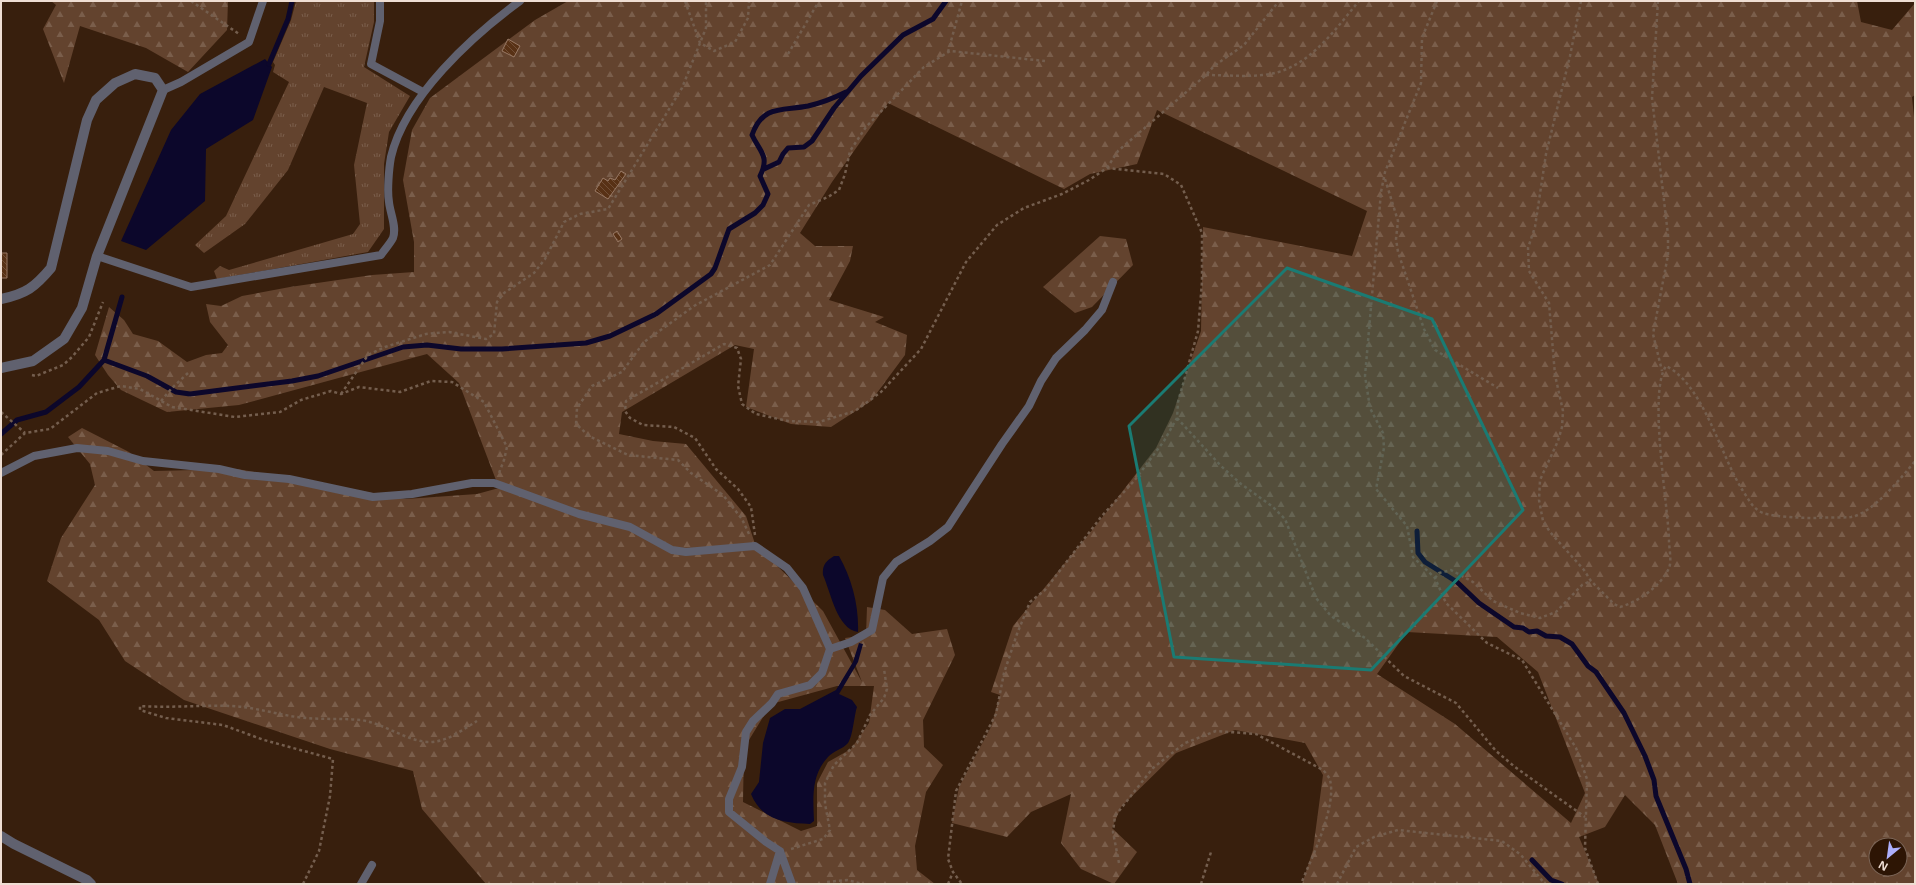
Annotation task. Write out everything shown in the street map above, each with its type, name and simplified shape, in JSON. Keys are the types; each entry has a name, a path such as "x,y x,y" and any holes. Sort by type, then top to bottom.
{"street":[{"path":"1,299 17,296 38,284 52,268 87,120 96,100 115,83 135,74 155,78 163,90 97,256 82,308 64,340 33,361 1,368"},
{"path":"1,836 14,844 87,880 91,884"}],"lane":[{"path":"163,90 182,82 249,42 263,1"},
{"path":"380,1 380,21 371,64 423,92"},
{"path":"97,256 191,287 381,255 393,237 394,226 388,201 391,157 403,123 423,92 492,22 520,1"},
{"path":"830,649 851,642 872,630 883,578 896,562 930,541 948,527 1028,406 1040,381 1056,358 1085,330 1102,310 1113,282"},
{"path":"1,473 34,456 77,448 108,451 143,461 219,469 245,475 289,479 373,497 412,494 472,483 494,483 579,514 630,527 672,550 686,552 755,546 787,568 803,588 830,649 822,673 810,685 778,694 772,703 753,721 746,732 742,767 729,799 729,812 766,842 780,851 792,884"},
{"path":"770,884 780,851"},
{"path":"361,884 372,864"}],"path":[{"path":"191,1 249,42"},
{"path":"685,1 700,43 714,51 735,42 748,18 749,1"},
{"path":"341,394 368,355 385,347 426,334 449,332 486,339 494,334 497,302 504,293 534,274 545,259 564,222 580,214 608,209 682,88 706,28 706,1"},
{"path":"788,54 819,1"},
{"path":"948,52 962,1"},
{"path":"755,546 756,534 752,507 738,489 716,468 696,438 674,427 643,425 630,418 625,411 626,402 724,344 737,348 741,359 738,386 742,404 756,414 788,420 819,422 855,411 881,392 921,349 966,262 997,225 1024,208 1062,194 1108,168 1118,151 1206,75 1214,66 1244,45 1279,1"},
{"path":"1206,75 1263,76 1288,69 1299,63 1319,48 1359,1"},
{"path":"1437,1 1422,38 1421,83 1384,177 1381,192 1365,376 1370,408 1383,433 1384,448 1376,489 1407,526 1413,557 1436,578 1446,603 1487,643 1522,660 1576,748 1587,779 1585,848 1598,884"},
{"path":"1581,1 1570,56 1546,154 1535,227 1528,248 1529,271 1549,303 1555,375 1563,411 1562,427 1558,441 1540,480 1539,500 1543,521 1550,532 1584,570 1591,581 1614,604 1620,607 1630,604 1658,584 1669,567 1668,526 1658,413 1660,380 1662,372 1666,366 1675,370 1695,392 1735,478 1753,506 1763,513 1801,518 1853,516 1869,508 1915,462"},
{"path":"1658,1 1652,98 1668,236 1668,256 1654,334 1662,372"},
{"path":"755,546 742,519 723,495 690,473 678,460 628,455 589,436 576,424 577,408 592,386 622,372 644,342 694,306 770,265 809,205 828,197 839,190 846,174 850,151 866,127 924,67 948,52 1045,61"},
{"path":"962,884 953,872 948,859 956,791 996,714 1004,673 1017,634 1030,602 1045,590 1101,517 1134,481 1164,441 1177,418 1178,402 1198,331 1202,282 1202,233 1181,185 1164,174 1108,168"},
{"path":"1384,177 1398,221 1396,238 1398,252 1424,329 1435,350 1498,388"},
{"path":"161,401 172,388 188,374"},
{"path":"1,455 25,433 50,430 97,393 121,386 140,389 172,407 235,417 280,412 301,400 331,391 341,394 359,387 400,392 431,381 452,382 484,402 507,447 504,460 494,483"},
{"path":"1,412 25,433"},
{"path":"1177,418 1221,466 1241,484 1273,507 1285,519 1316,598 1331,616 1365,638 1404,676 1456,703 1501,755 1585,818"},
{"path":"1436,578 1439,573 1451,570 1473,582 1493,601 1520,613 1540,618 1556,612 1582,585 1591,581"},
{"path":"780,851 823,839 830,830 825,804 825,783 834,765 857,743 870,715 884,698 887,689 884,669"},
{"path":"303,884 319,851 330,796 334,759 264,740 223,725 166,718 140,710 140,706 231,706 298,717 375,722 413,739 428,742 447,738 477,721"},
{"path":"1119,863 1113,832 1115,816 1153,768 1185,743 1216,731 1256,734 1324,770 1330,780 1331,798 1328,816 1301,884"},
{"path":"1337,884 1356,847 1374,837 1398,830 1502,841 1521,855 1545,884"},
{"path":"1201,884 1211,852"},
{"path":"948,884 953,872"},
{"path":"827,882 847,880 863,884"}],"highlighted area":[{"path":"1287,268 1432,319 1523,510 1371,670 1174,657 1129,426"}],"green space":[{"path":"51,1 228,1 227,30 188,72 146,48 80,26 64,83 43,29 56,5"},
{"path":"296,1 374,1 374,22 364,67 410,96 389,132 384,164 384,229 368,252 217,279 214,271 220,266 229,270 353,234 360,224 354,165 367,103 324,87 288,170 245,224 204,253 195,245 226,216 289,82 273,72 275,65 273,62 291,20"},
{"path":"568,1 1857,1 1861,22 1892,30 1915,3 1915,95 1912,97 1915,127 1915,884 1678,884 1655,825 1625,795 1605,827 1579,837 1599,884 1302,884 1313,850 1323,775 1305,743 1235,730 1176,753 1121,807 1112,828 1137,852 1114,884 1081,869 1061,843 1071,794 1031,812 1007,837 952,823 959,787 991,727 1000,695 991,692 1013,626 1098,523 1156,448 1173,413 1201,331 1203,227 1352,256 1367,211 1157,110 1137,164 1090,174 1064,189 888,103 832,182 800,233 815,246 853,246 850,261 829,300 884,317 875,322 907,335 905,355 871,401 831,427 791,424 746,407 754,349 735,345 622,412 619,434 653,441 686,444 746,516 755,544 823,611 862,682 845,638 866,635 867,607 885,610 912,634 947,629 955,655 923,720 924,747 943,765 926,792 915,846 917,870 935,884 486,884 422,809 413,771 330,749 184,700 125,661 99,620 47,581 61,538 95,485 90,464 68,437 82,428 129,452 154,471 237,469 406,499 477,494 499,488 459,383 427,354 239,405 167,412 121,390 108,375 95,355 109,307 124,320 133,334 158,341 187,362 206,355 222,353 228,345 210,322 206,304 221,306 242,296 290,287 372,275 414,272 414,242 403,180 412,130 430,98 535,20","holes":["1407,632 1497,637 1538,672 1585,793 1571,823 1455,724 1377,674","837,686 874,686 869,723 851,749 828,762 817,783 817,826 801,831 743,802 744,748 771,704"]},
{"path":"1100,236 1126,239 1133,265 1092,307 1075,313 1043,287"}],"shaded area":[{"path":"265,59 272,67 253,120 206,149 205,201 146,250 121,241 171,130 200,94"},
{"path":"834,556 839,556 851,583 856,603 858,632 845,624 840,617 823,575 825,564"},
{"path":"859,643 863,644 858,662 839,694 852,700 857,707 850,740 846,745 828,757 818,771 814,787 814,821 810,824 792,823 775,819 761,810 751,794 759,782 763,743 770,718 785,709 800,709 836,690 853,662"}],"building":[{"path":"508,39 520,46 514,57 502,51"},
{"path":"621,171 626,174 608,199 595,191 603,178 608,181 610,178 615,180"},
{"path":"617,231 622,239 618,242 613,234"},
{"path":"1,253 7,253 7,278 1,278"}],"waterway":[{"path":"269,64 288,19 292,1"},
{"path":"764,169 779,162 788,148 804,147 812,141 834,108 861,76 903,35 933,19 946,1"},
{"path":"1,434 17,420 46,412 79,387 104,360 147,376 176,392 190,394 292,381 318,376 403,347 427,345 461,349 502,349 586,343 610,336 656,314 711,274 715,268 729,229 755,213 763,205 768,194 760,176 763,169 764,159 763,154 752,135 762,118 775,111 813,105 846,92"},
{"path":"104,360 122,297"},
{"path":"1417,531 1418,553 1425,562 1457,582 1479,603 1514,627 1523,628 1529,632 1537,631 1546,636 1560,637 1572,644 1588,666 1596,672 1624,713 1645,756 1654,780 1656,796 1686,869 1690,884"},
{"path":"1532,860 1551,880 1562,884"}]}
